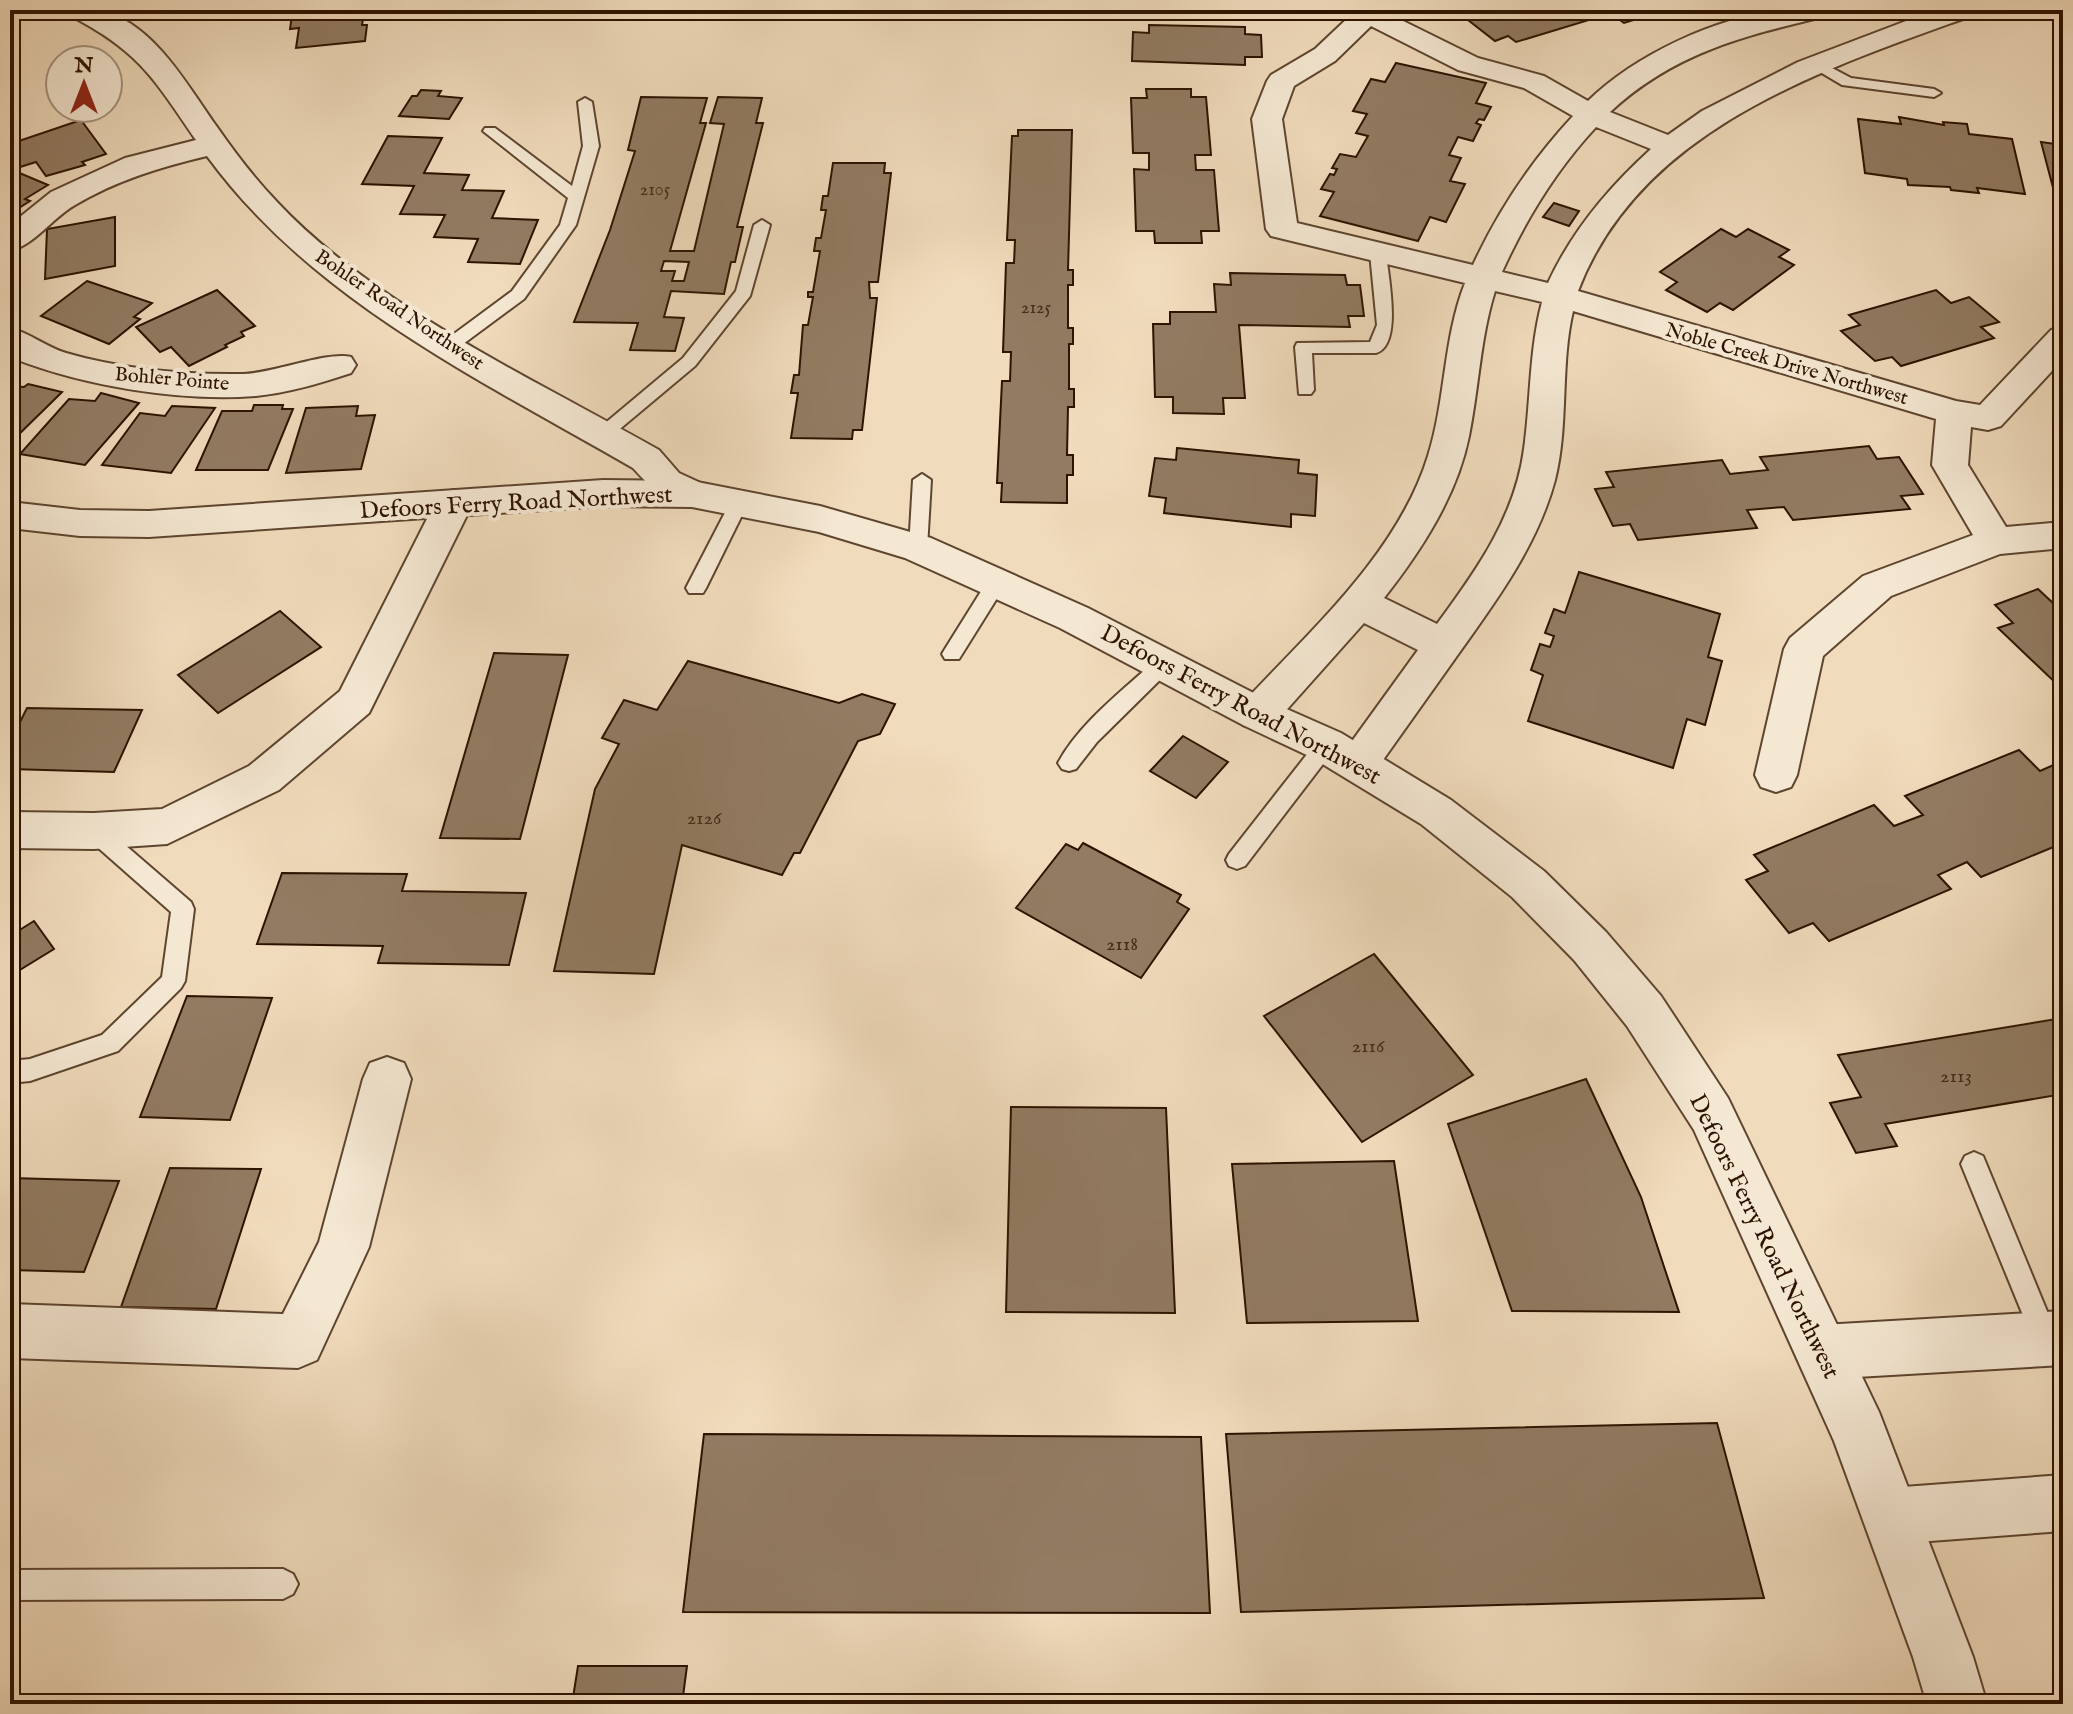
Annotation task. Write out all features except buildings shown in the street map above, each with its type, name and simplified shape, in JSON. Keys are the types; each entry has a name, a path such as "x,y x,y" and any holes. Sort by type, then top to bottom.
{"street":[{"name":"Bohler Road Northwest","path":"81,10 114,27 140,45 159,64 237,176 297,238 350,280 449,346 646,459 666,482 692,494"},
{"path":"1258,714 1357,602 1411,532 1441,473 1452,432 1468,322 1481,279 1516,208 1590,114 1622,84 1659,60 1708,38 1817,10"},
{"path":"1342,754 1443,645 1501,566 1531,499 1542,448 1550,338 1559,296 1576,258 1606,213 1636,178 1670,146 1737,100 1815,63 1961,10"},
{"path":"1381,14 1468,64 1534,82 1590,114 1670,146"},
{"name":"Noble Creek Drive Northwest","path":"1381,14 1325,55 1281,81 1267,119 1282,229 1559,296 1954,412 1988,418 2063,338"},
{"path":"1761,23 1815,63"},
{"path":"10,241 62,199 136,164 215,145"},
{"name":"Bohler Pointe","path":"10,339 50,361 109,373 191,382 258,383 299,378 339,365"},
{"path":"1954,412 1950,465 1996,541"},
{"name":"Defoors Ferry Road Northwest","path":"10,515 80,523 149,524 603,493 692,494 820,519 918,548 997,582 1165,663 1258,714 1342,754 1436,812 1528,884 1590,946 1644,1011 1711,1114 1859,1432 1943,1657 1957,1704"},
{"path":"10,830 94,831 167,826 264,778 355,702 454,503"},
{"path":"1776,775 1804,649 1877,586 1996,541 2063,535"},
{"path":"1357,602 1443,645"},
{"path":"10,1331 298,1341 343,1247 387,1079"},
{"path":"1822,1352 2054,1338"},
{"path":"1890,1516 2063,1503"}],"lane":[{"path":"1815,63 1847,82 1934,93"},
{"path":"449,346 518,295 568,225 591,146 585,102"},
{"path":"490,131 576,197"},
{"path":"603,434 689,362 744,292 762,225"},
{"path":"1305,390 1303,347 1376,348 1385,325 1378,253"},
{"path":"918,548 922,480"},
{"path":"696,588 739,503"},
{"path":"952,654 997,582"},
{"path":"1069,763 1090,736 1165,663"},
{"path":"1237,860 1342,754"},
{"path":"10,1072 30,1070 110,1043 173,981 183,909 94,831"},
{"path":"1974,1164 2054,1338"},
{"path":"10,1585 283,1584"}]}
